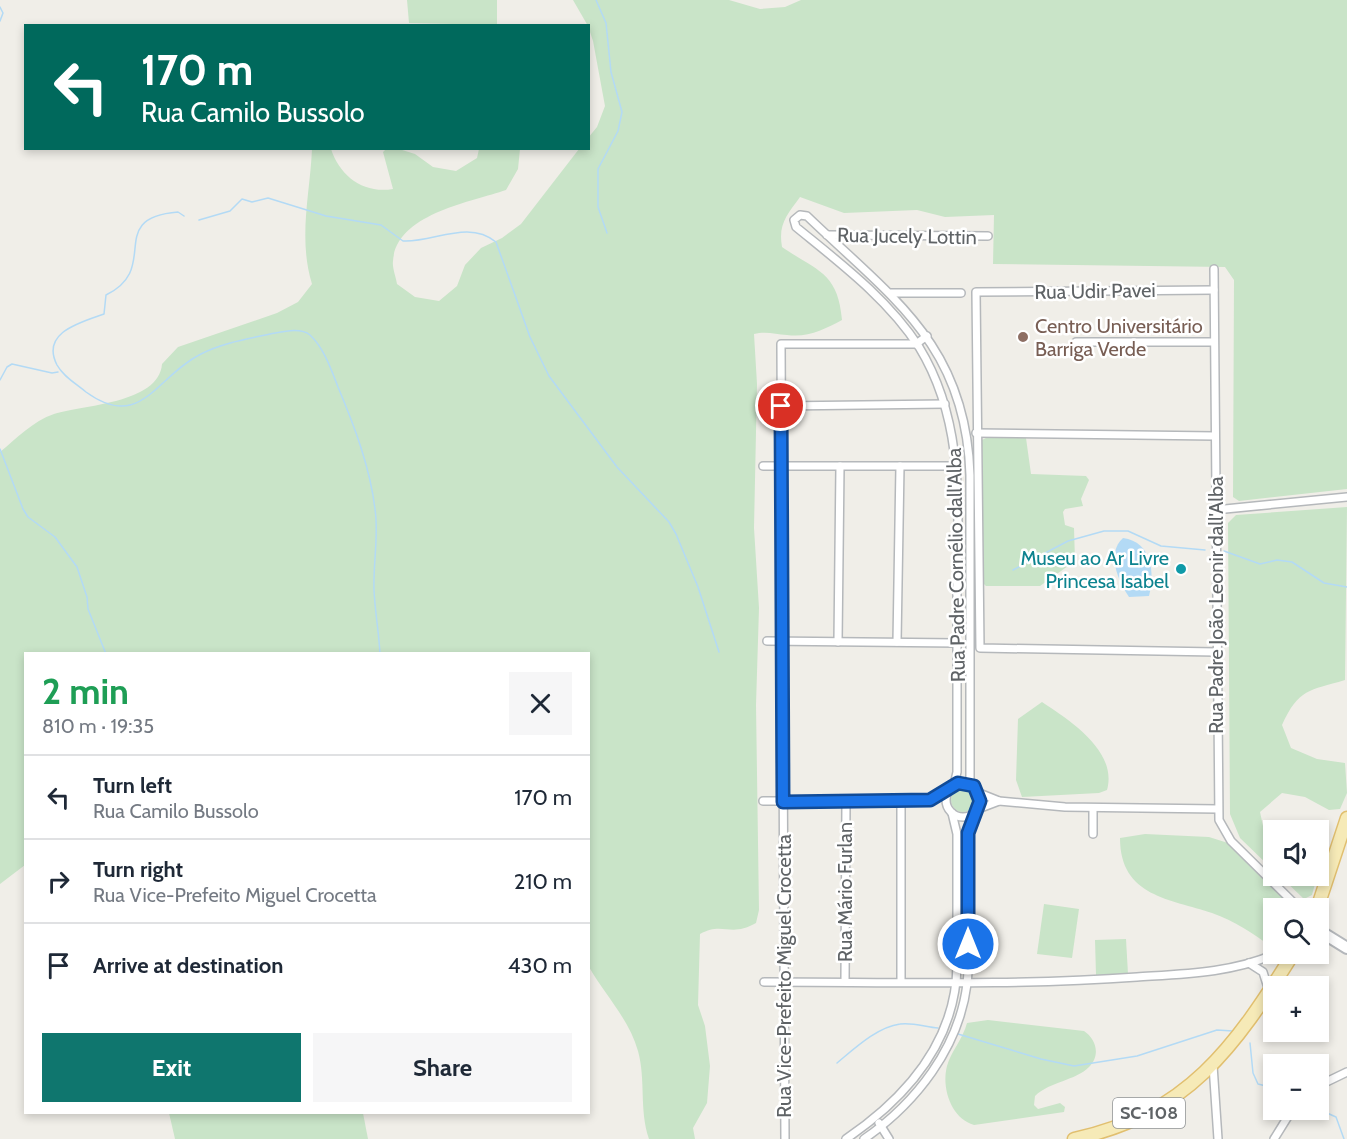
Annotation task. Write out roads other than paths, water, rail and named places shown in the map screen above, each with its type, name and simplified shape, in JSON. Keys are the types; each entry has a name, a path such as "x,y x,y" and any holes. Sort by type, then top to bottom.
{"main road":[{"path":"1321,898 1347,818"},
{"path":"1329,929 1347,940"},
{"path":"1329,937 1347,948"},
{"name":"SC-108","path":"1074,1139 1142,1117 1180,1095 1213,1065 1263,999"}],"street":[{"name":"Rua Padre Cornélio dall'Alba","path":"954,785 957,772 957,466 954,436 932,371 916,344 876,296 796,227 795,218 802,214 807,216 891,293 927,336 956,392 968,447 970,784"},
{"name":"Rua Jucely Lottin","path":"827,235 988,236"},
{"name":"Rua Padre João Leonir dall'Alba","path":"1214,269 1218,809 1222,828 1231,841 1289,898"},
{"name":"Rua Udir Pavei","path":"976,434 976,292 1214,290"},
{"path":"891,293 961,292"},
{"path":"916,344 927,336"},
{"path":"1076,342 1214,342"},
{"name":"Rua Vice-Prefeito Miguel Crocetta","path":"785,1139 781,344 916,344"},
{"path":"781,406 945,404"},
{"path":"1215,436 976,434 980,648 1216,652"},
{"path":"763,466 957,466"},
{"path":"838,642 840,466"},
{"path":"897,642 900,466"},
{"path":"1215,510 1347,497"},
{"path":"767,641 957,643"},
{"path":"763,801 901,802 930,800 948,791 954,785 970,784 979,793 999,801 1093,808 1218,809"},
{"path":"846,1139 902,1094 930,1058 949,1015 957,982 957,834 946,803 948,791"},
{"path":"864,1139 882,1126 920,1089 935,1068 959,1020 967,982 968,833 979,793"},
{"path":"930,800 964,817 999,801"},
{"name":"Rua Mário Furlan","path":"845,982 846,802"},
{"path":"901,802 901,982"},
{"path":"1093,808 1093,834"},
{"path":"764,982 1096,980 1192,973 1249,963 1263,958"},
{"path":"1249,963 1263,972 1264,976"},
{"path":"1213,1065 1218,1139"},
{"path":"1329,1081 1347,1072"},
{"path":"875,1118 889,1139"},
{"path":"1274,1139 1286,1120"}],"water":[{"path":"1123,538 1133,541 1146,552 1152,578 1149,596 1129,597 1121,583 1116,567 1115,551"}],"waterway":[{"path":"596,0 606,23 611,72 622,112 618,131 598,169 598,207 607,233"},
{"path":"0,7 3,13 0,21"},
{"path":"199,220 230,211 242,199 252,202 268,198 326,216 381,225 403,241 474,232 485,235 496,242 530,337 549,376 617,467 669,522 676,534 698,587 719,652"},
{"path":"184,216 178,212 156,216 143,224 137,234 130,271 122,284 106,295 104,314 75,325 59,336 54,344 53,354 57,365 66,376 86,392 105,403 121,406 134,404 147,397 185,364 217,347 285,331 301,331 310,335 330,366 355,431 373,493 376,519 374,590 380,652"},
{"path":"0,380 7,367 12,364 52,373 58,372"},
{"path":"0,449 28,517 55,537 77,567 87,597 88,609 105,652"},
{"path":"1013,570 1068,541 1104,531 1128,531 1161,546 1205,550"},
{"path":"1224,551 1260,564 1277,560 1292,562 1324,583 1347,587"},
{"path":"837,1063 866,1039 891,1026 909,1024 938,1028"},
{"path":"958,1034 1041,1059 1074,1066 1137,1056 1217,1030 1233,1031"},
{"path":"1250,1043 1253,1073 1258,1084 1263,1085"},
{"path":"1329,1114 1336,1117 1344,1139"}],"place":[{"name":"Centro Universitário Barriga Verde","path":"1023,337"},
{"name":"Museu ao Ar Livre Princesa Isabel","path":"1181,569"}]}
